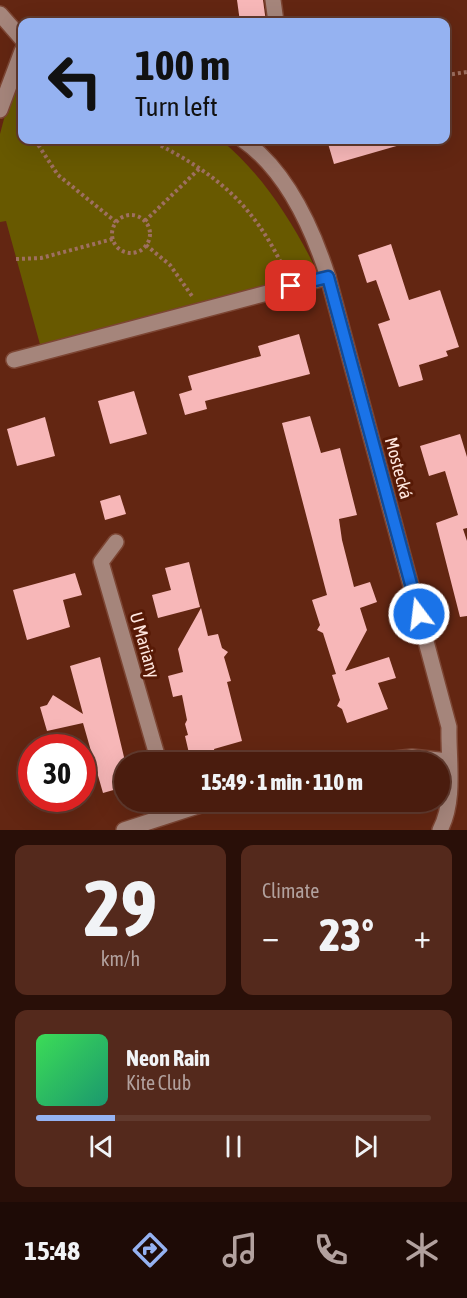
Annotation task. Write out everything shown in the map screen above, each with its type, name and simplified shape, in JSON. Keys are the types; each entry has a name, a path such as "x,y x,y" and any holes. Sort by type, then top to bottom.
{"street":[{"path":"273,0 275,18"},
{"path":"2,18 18,35"},
{"path":"0,110 18,62"},
{"name":"Mostecká","path":"251,144 285,183 306,223 328,277 449,727 448,752"},
{"path":"14,360 328,277"},
{"name":"U Mariany","path":"116,542 101,562 156,752"},
{"path":"124,830 162,812"},
{"name":"Mostecká","path":"440,830 447,812"}],"path":[{"path":"450,74 467,72"},
{"path":"38,144 58,175 116,222"},
{"path":"157,144 200,168 233,192 268,235 284,269"},
{"path":"145,221 200,168"},
{"path":"133,215 145,221 151,237 139,251 128,252 119,248 113,239 116,222 123,216 133,215"},
{"path":"16,259 41,258 113,239"},
{"path":"146,245 170,265 192,296"}],"shaded area":[{"path":"18,87 18,144 225,144 251,169 276,200 298,234 317,271 41,348 6,221 0,222 0,134 9,100"}],"building":[{"path":"237,0 263,0 265,18 239,18"},
{"path":"328,144 400,144 400,145 334,164"},
{"path":"391,244 409,300 440,290 459,347 446,351 448,356 419,365 423,380 399,387 378,324 390,320 376,280 367,283 358,255"},
{"path":"299,334 310,374 205,401 207,409 185,415 179,394 192,390 188,376 261,356 258,346"},
{"path":"134,391 147,434 110,444 98,401"},
{"path":"310,416 321,453 340,448 357,515 339,519 342,540 354,587 370,582 377,602 360,608 367,630 345,671 389,657 396,678 378,683 388,709 347,723 342,709 337,706 340,700 332,675 336,674 323,633 317,630 320,625 312,600 327,595 282,423"},
{"path":"45,417 55,456 17,466 7,429"},
{"path":"460,434 467,457 467,528 463,529 467,541 467,616 460,617 436,523 458,515 445,471 429,476 420,446"},
{"path":"120,495 126,514 105,520 100,501"},
{"path":"189,562 200,607 158,618 152,595 171,590 165,568"},
{"path":"75,573 82,595 63,600 70,627 27,640 13,590"},
{"path":"201,608 208,636 218,634 222,648 228,652 224,657 231,681 227,682 242,741 214,749 215,752 189,752 185,736 188,735 185,724 187,720 182,695 173,697 168,676 183,672 178,649"},
{"path":"100,657 123,752 114,752 114,790 103,793 96,768 96,734 86,734 83,723 47,731 40,707 47,705 53,695 83,714 70,666"}],"route":[{"path":"291,286 328,277 419,614"}]}
